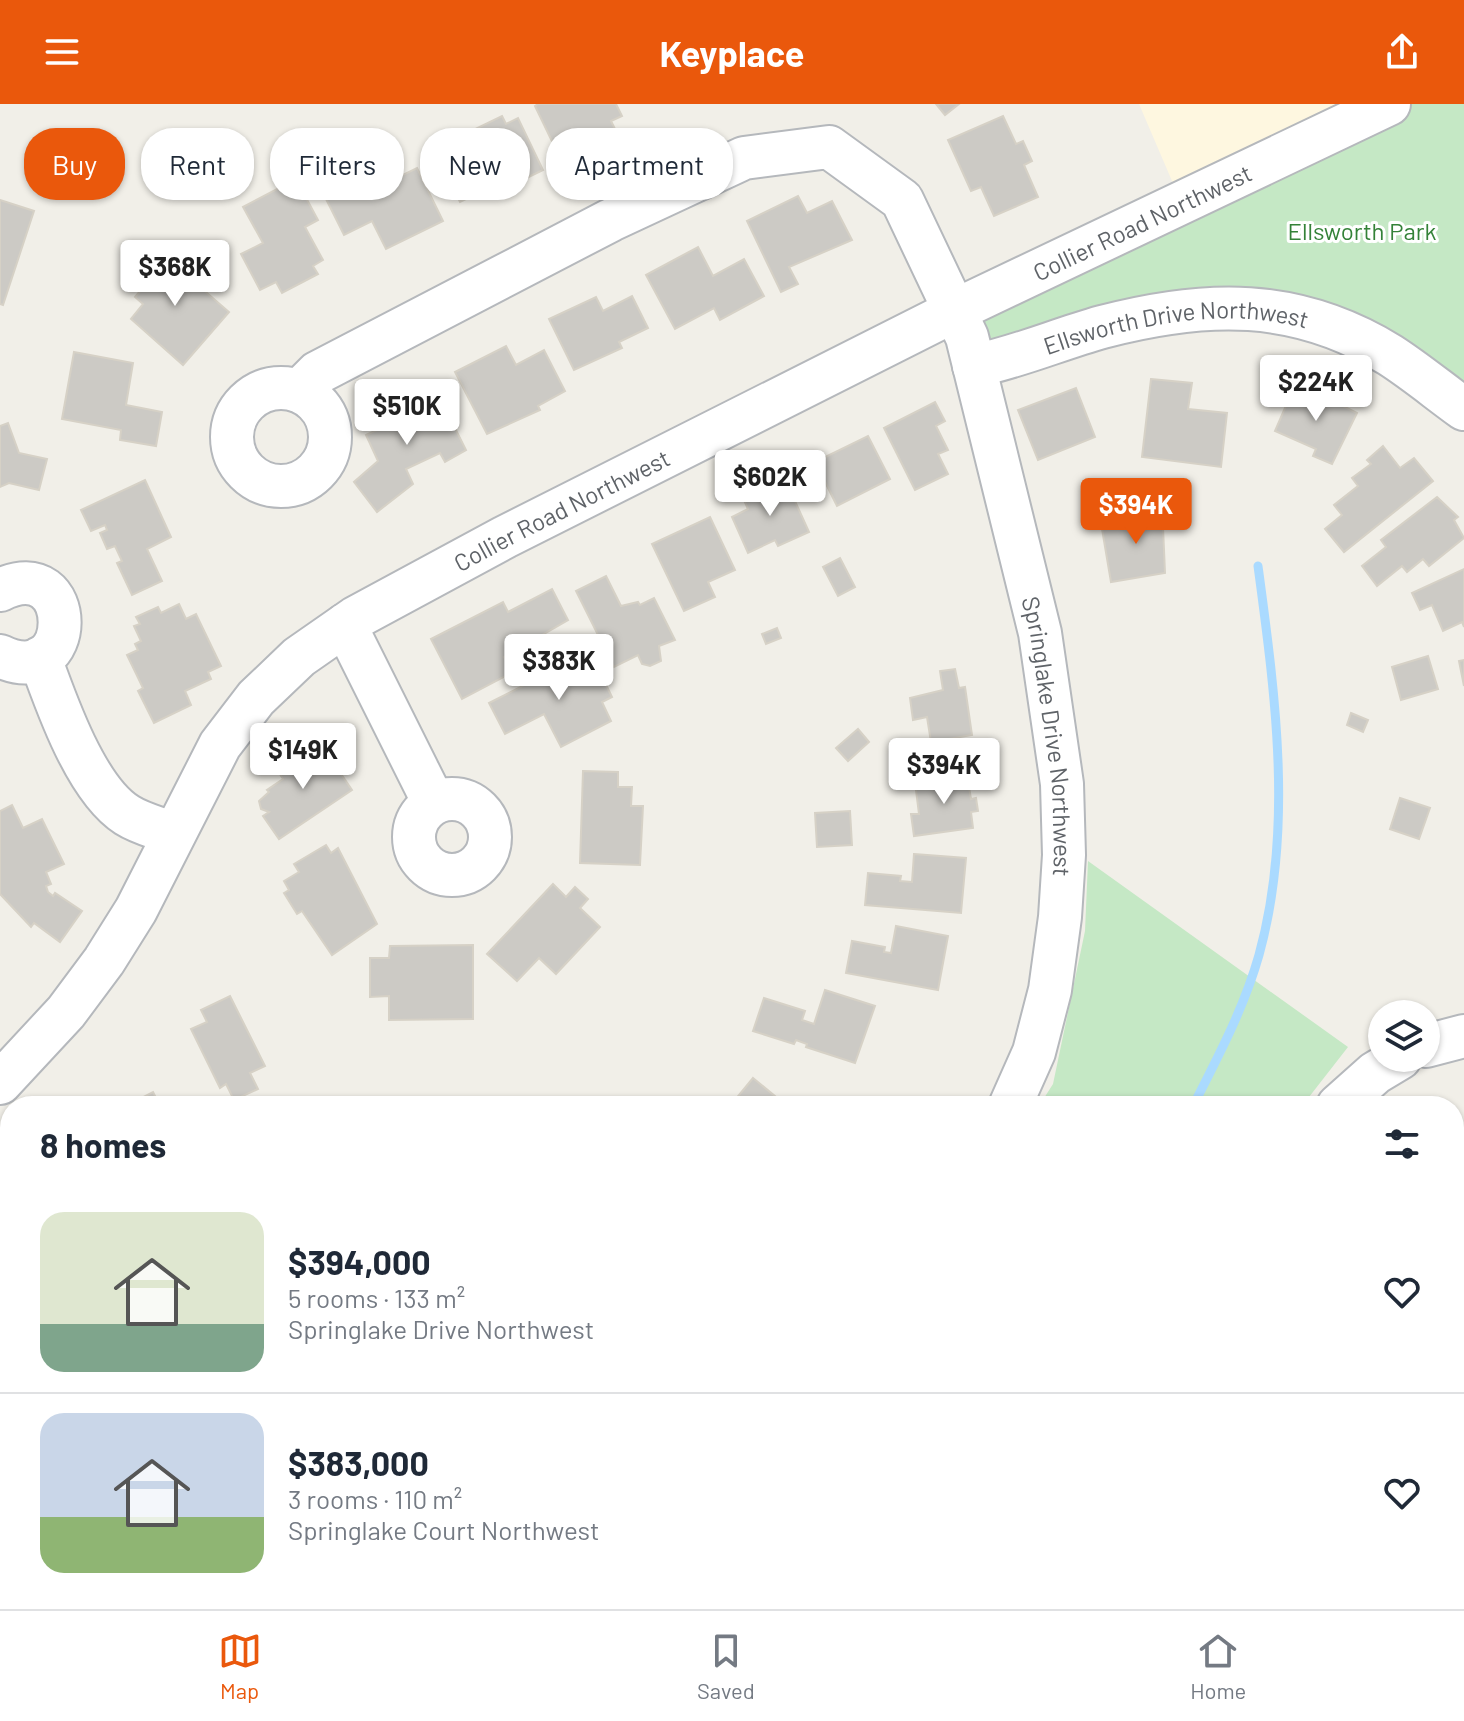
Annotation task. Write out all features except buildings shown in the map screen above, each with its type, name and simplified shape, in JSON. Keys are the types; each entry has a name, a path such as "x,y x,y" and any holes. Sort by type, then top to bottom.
{"street":[{"name":"Collier Road Northwest","path":"0,1083 66,1012 104,961 136,910 220,745 256,698 299,657 345,625 505,537 954,311 1389,104"},
{"path":"299,391 317,373 343,359 611,220 744,158 829,147 902,200 954,311 974,366"},
{"name":"Ellsworth Drive Northwest","path":"974,366 1015,358 1100,328 1174,311 1226,306 1278,311 1333,326 1389,355 1464,409"},
{"name":"Springlake Drive Northwest","path":"974,366 1040,633 1062,784 1064,855 1060,917 1050,990 1034,1052 1014,1096"},
{"path":"0,590 26,583 39,587 57,604 62,628 58,640 20,657 54,697 105,794 126,815 174,834"},
{"path":"345,625 434,803"},
{"path":"1440,1042 1464,1036"},
{"path":"1349,1096 1377,1072"}],"shaded area":[{"path":"1139,104 1395,104 1184,209"}],"green space":[{"name":"Ellsworth Park","path":"1389,104 1464,104 1464,409 1278,311 974,366 954,311"},
{"path":"1088,861 1348,1047 1310,1096 1045,1096 1053,1084 1085,931"}],"waterway":[{"path":"1198,1096 1230,1032 1253,975 1270,907 1276,859 1279,810 1275,712 1258,566"}]}
